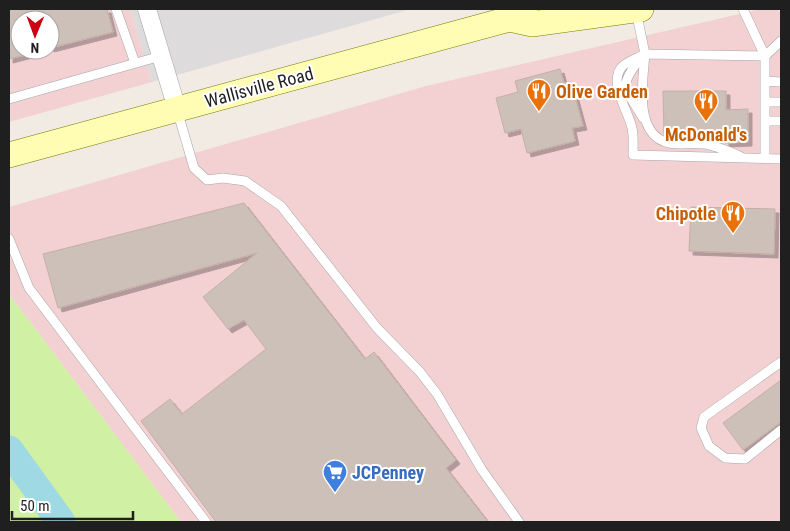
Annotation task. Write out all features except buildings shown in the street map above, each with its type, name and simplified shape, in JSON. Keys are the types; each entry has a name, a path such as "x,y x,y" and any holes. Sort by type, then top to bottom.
{"main road":[{"name":"Wallisville Road","path":"9,155 508,15 532,24 638,10"}],"street":[{"path":"147,9 177,109"}],"lane":[{"path":"116,9 135,63"},
{"path":"743,9 765,56 765,158"},
{"path":"638,10 645,54 643,104 646,124"},
{"path":"781,41 765,56 645,54 621,66 617,75 616,85 626,107 632,130 633,155 781,159"},
{"path":"645,54 630,71 626,78 626,86 646,124 668,142 707,144 721,150 732,151 744,158"},
{"path":"9,99 161,56"},
{"path":"765,81 781,82"},
{"path":"765,102 781,102"},
{"path":"177,109 194,168 207,180 229,178 245,181 281,206 377,328 420,372 437,394 482,470 519,522"},
{"path":"765,121 781,121"},
{"path":"9,239 29,288 206,522"},
{"path":"781,362 704,417 701,428 709,446 726,458 745,458 781,430"}],"shaded area":[{"path":"9,9 130,9 152,82 9,122"},
{"path":"130,9 411,9 152,82"},
{"path":"761,9 776,9 781,12 781,522 181,522 9,294 9,207 426,86"}],"green space":[{"path":"9,294 181,522 9,522"}],"waterway":[{"path":"9,450 61,522"}],"place":[{"name":"Olive Garden","path":"539,112"},
{"name":"McDonald's","path":"706,122"},
{"name":"Chipotle","path":"733,234"},
{"name":"JCPenney","path":"335,493"}]}
